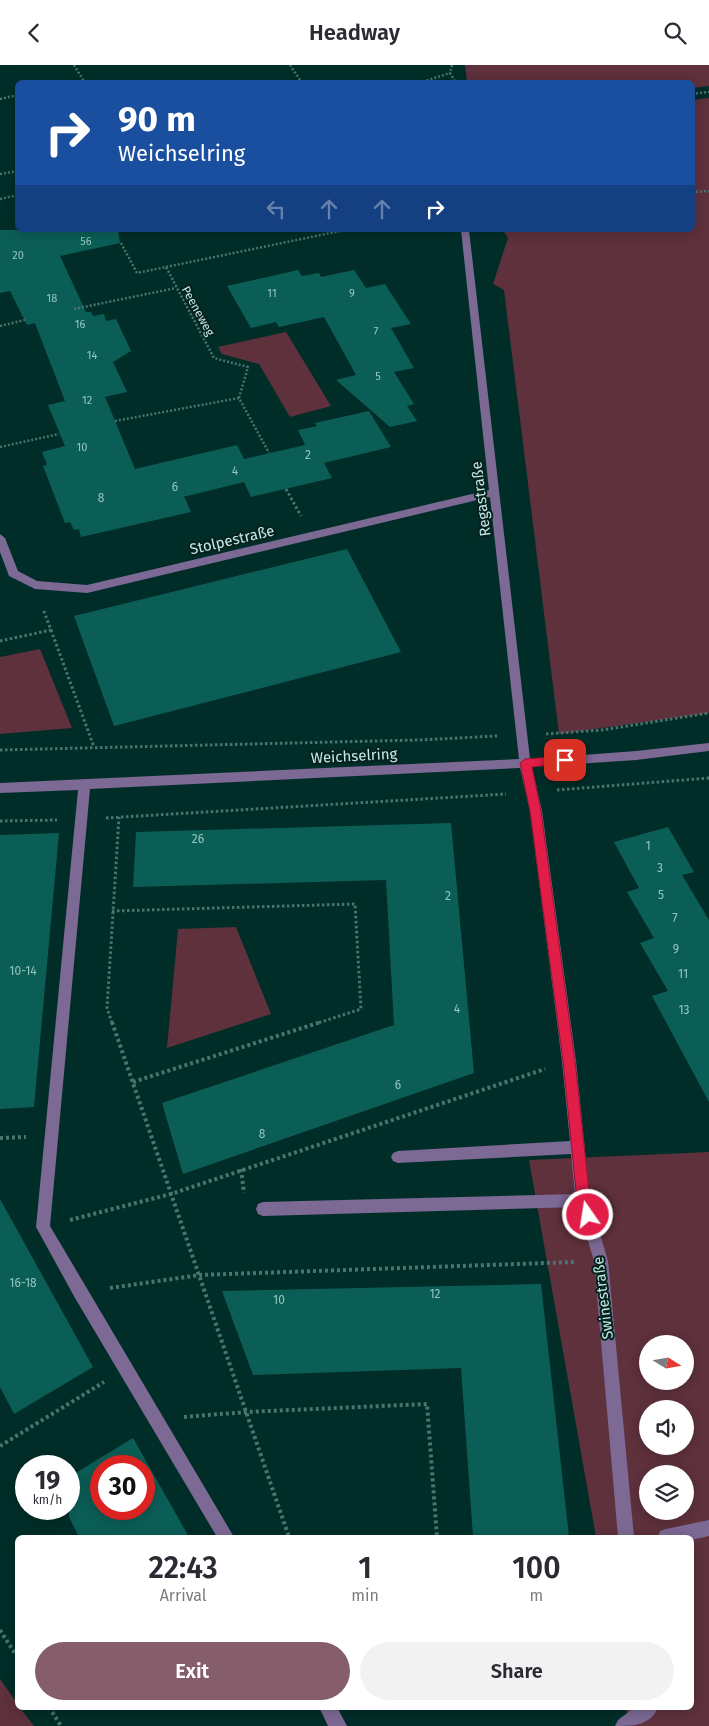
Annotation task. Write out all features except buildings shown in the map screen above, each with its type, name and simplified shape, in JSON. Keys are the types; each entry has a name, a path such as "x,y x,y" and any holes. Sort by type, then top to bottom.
{"street":[{"name":"Regastraße","path":"465,232 525,763"},
{"name":"Stolpestraße","path":"0,538 13,573 35,585 87,589 495,492"},
{"name":"Weichselring","path":"0,787 186,781 525,763 663,753 709,747"},
{"name":"Swinestraße","path":"525,763 532,793 569,1061 583,1200 600,1261 626,1535"},
{"path":"84,785 43,1227 80,1293 225,1535"},
{"path":"398,1157 578,1147"},
{"path":"263,1209 583,1200"},
{"path":"676,1535 709,1528"},
{"path":"329,1710 338,1726"},
{"path":"624,1726 646,1710"}],"path":[{"path":"74,65 84,80"},
{"path":"290,65 300,80"},
{"path":"452,65 450,73 454,80"},
{"path":"428,80 450,73"},
{"path":"695,94 709,93"},
{"path":"0,99 15,96"},
{"path":"0,174 15,172"},
{"path":"695,192 709,191"},
{"path":"0,199 15,196"},
{"path":"121,243 137,273 335,232"},
{"name":"Peeneweg","path":"166,267 214,358 248,367 239,398"},
{"path":"74,309 176,288"},
{"path":"0,326 25,320"},
{"path":"115,421 239,398 268,453"},
{"path":"0,447 59,434"},
{"path":"35,585 94,747"},
{"path":"0,641 51,630"},
{"path":"0,750 418,740 559,734 602,730 709,713"},
{"path":"0,821 119,817 532,793 709,778"},
{"path":"119,817 107,1008 288,1535"},
{"path":"112,911 355,904 361,1009 133,1082"},
{"path":"43,1227 171,1194 569,1061"},
{"path":"80,1293 200,1275 600,1261"},
{"path":"0,1446 125,1369"},
{"path":"156,1419 246,1411 427,1405 437,1535"},
{"path":"0,1630 15,1653"},
{"path":"51,1710 61,1726"}],"shaded area":[{"path":"465,65 709,65 709,86 695,88 695,80 467,80"},
{"path":"709,98 709,713 559,734 504,290 493,284 508,238 504,232 695,232 695,100"},
{"path":"286,332 331,406 290,417 259,364 222,354 218,347"},
{"path":"40,649 72,728 0,734 0,657"},
{"path":"236,927 271,1014 167,1048 178,929"},
{"path":"709,1152 709,1726 629,1726 626,1710 694,1710 694,1535 596,1535 529,1160"},
{"path":"0,1679 15,1700 15,1710 22,1710 34,1726 0,1726"}],"route":[{"path":"565,760 525,763 536,811 569,1061 583,1200 588,1215"}]}
